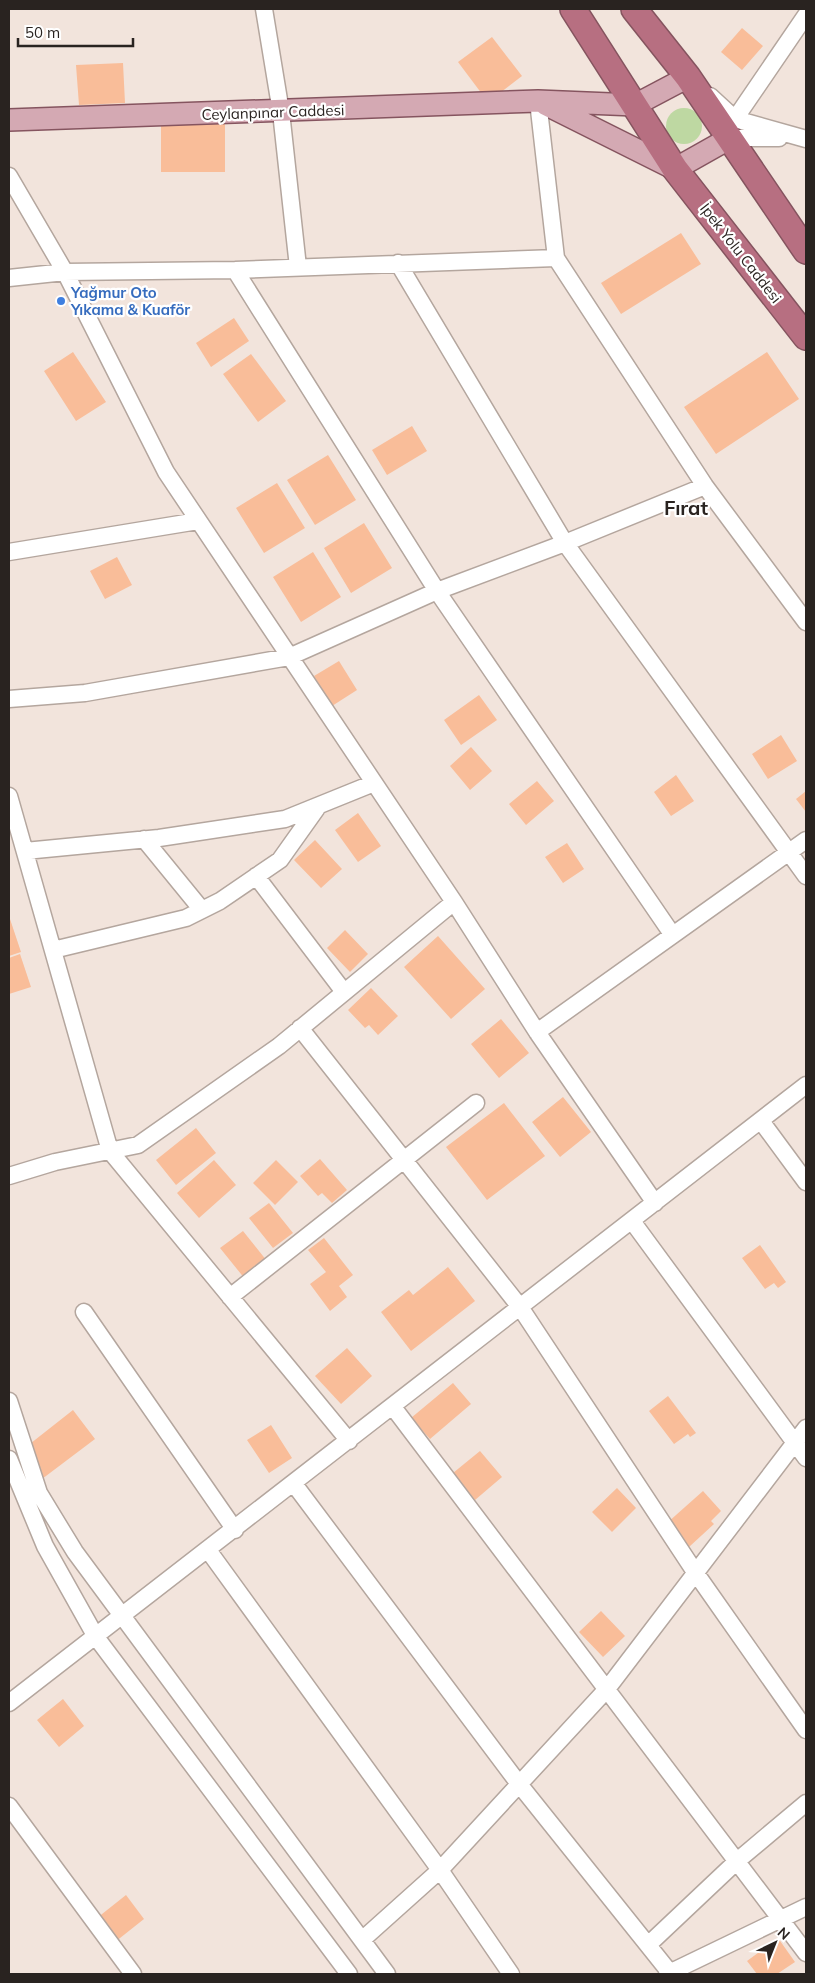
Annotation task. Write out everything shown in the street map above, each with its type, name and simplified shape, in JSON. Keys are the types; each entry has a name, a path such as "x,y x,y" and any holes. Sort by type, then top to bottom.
{"highway":[{"name":"İpek Yolu Caddesi","path":"573,9 675,168 806,337"},
{"path":"634,9 688,77 732,128 806,228"},
{"path":"732,128 806,251"}],"main road":[{"path":"635,105 688,77"},
{"name":"Ceylanpınar Caddesi","path":"538,101 675,168"},
{"name":"Ceylanpınar Caddesi","path":"9,120 280,112 538,101 635,105"},
{"path":"675,168 732,128"}],"street":[{"path":"264,9 280,112 298,267"},
{"path":"804,138 732,128 806,15"},
{"path":"538,101 556,258 705,486 806,622"},
{"path":"9,176 65,272 166,472 454,902 538,1032 655,1203"},
{"path":"9,278 65,272 235,270 556,258"},
{"path":"398,263 565,543 806,876"},
{"path":"235,270 436,591 672,934"},
{"path":"9,700 85,693 289,656 436,591 565,543 705,486"},
{"path":"9,552 198,521"},
{"path":"25,851 144,839 285,819 317,808 374,783"},
{"path":"9,796 110,1151 349,1440"},
{"path":"53,950 186,918 220,901 280,860 317,808"},
{"path":"144,839 202,910"},
{"path":"538,1032 672,934 806,840"},
{"path":"256,876 344,992"},
{"path":"9,1176 55,1162 138,1145 279,1046 454,902"},
{"path":"300,1028 520,1307 695,1572 806,1730"},
{"path":"9,1703 123,1617 806,1085"},
{"path":"230,1297 476,1103"},
{"path":"761,1120 806,1182"},
{"path":"632,1221 806,1458"},
{"path":"84,1312 235,1530"},
{"path":"9,1401 39,1492 75,1552 363,1939 387,1974"},
{"path":"393,1407 806,1953"},
{"path":"363,1939 440,1870 607,1688 806,1428"},
{"path":"9,1459 45,1546 96,1637 349,1974"},
{"path":"294,1484 519,1784 669,1974 806,1907"},
{"path":"208,1550 440,1870 511,1974"},
{"path":"648,1945 737,1862 806,1803"},
{"path":"9,1806 133,1974"}],"green space":[{"path":"684,108 697,113 702,126 697,139 684,144 671,139 666,126 671,113"}],"building":[{"path":"742,28 763,46 742,70 721,52"},
{"path":"492,37 522,76 488,102 458,62"},
{"path":"123,63 125,103 79,105 76,65"},
{"path":"161,119 225,120 225,172 161,172"},
{"path":"681,233 701,264 621,314 601,283"},
{"path":"234,318 249,341 211,367 196,343"},
{"path":"73,352 106,402 76,421 44,371"},
{"path":"767,352 799,399 716,454 684,407"},
{"path":"251,354 286,401 258,422 223,374"},
{"path":"412,426 427,451 387,475 372,450"},
{"path":"328,455 356,500 315,525 287,480"},
{"path":"277,483 305,528 264,553 236,508"},
{"path":"364,523 392,568 351,593 324,548"},
{"path":"313,552 341,597 301,622 273,577"},
{"path":"117,557 132,585 105,599 90,571"},
{"path":"339,661 357,690 332,706 314,676"},
{"path":"479,695 497,720 461,745 444,720"},
{"path":"781,735 797,761 768,779 752,754"},
{"path":"471,747 492,771 470,790 450,766"},
{"path":"676,775 694,801 671,816 654,792"},
{"path":"537,781 554,801 526,825 509,804"},
{"path":"806,791 806,812 796,799"},
{"path":"358,813 381,846 358,862 335,830"},
{"path":"315,840 342,869 321,888 294,860"},
{"path":"567,843 584,869 563,883 545,857"},
{"path":"9,916 21,952 9,956"},
{"path":"345,930 368,954 350,972 327,948"},
{"path":"438,936 485,989 451,1019 404,967"},
{"path":"20,954 31,987 9,994 9,958"},
{"path":"371,988 398,1016 378,1035 369,1025 365,1028 348,1010"},
{"path":"501,1019 529,1053 499,1078 471,1044"},
{"path":"563,1097 591,1132 560,1157 532,1122"},
{"path":"504,1103 545,1156 487,1200 446,1147"},
{"path":"196,1128 216,1153 176,1185 156,1160"},
{"path":"320,1159 347,1190 332,1203 322,1193 318,1196 300,1176"},
{"path":"214,1160 236,1185 199,1218 177,1193"},
{"path":"276,1160 298,1182 275,1205 253,1183"},
{"path":"269,1203 293,1233 273,1248 249,1218"},
{"path":"243,1231 267,1261 245,1279 220,1248"},
{"path":"324,1238 353,1275 339,1286 347,1297 330,1311 310,1284 326,1272 308,1250"},
{"path":"760,1245 786,1282 778,1288 774,1283 765,1289 742,1258"},
{"path":"448,1267 475,1301 411,1351 381,1312 409,1290 413,1295"},
{"path":"347,1348 372,1376 341,1404 315,1376"},
{"path":"453,1383 471,1404 430,1439 411,1418"},
{"path":"668,1396 696,1433 690,1437 688,1434 674,1444 649,1411"},
{"path":"73,1410 95,1439 42,1479 32,1466 38,1462 26,1447"},
{"path":"271,1425 292,1458 269,1473 247,1440"},
{"path":"480,1451 502,1477 475,1500 453,1473"},
{"path":"617,1488 636,1508 612,1532 592,1512"},
{"path":"703,1491 721,1511 711,1521 714,1524 689,1547 667,1523"},
{"path":"601,1611 625,1636 603,1657 579,1632"},
{"path":"63,1699 84,1726 59,1747 37,1720"},
{"path":"126,1895 144,1919 115,1942 97,1918"},
{"path":"778,1938 795,1962 777,1974 757,1974 747,1961"}],"place":[{"name":"Yağmur Oto Yıkama & Kuaför","path":"61,301"}],"district":[{"name":"Fırat","path":"686,507"}]}
